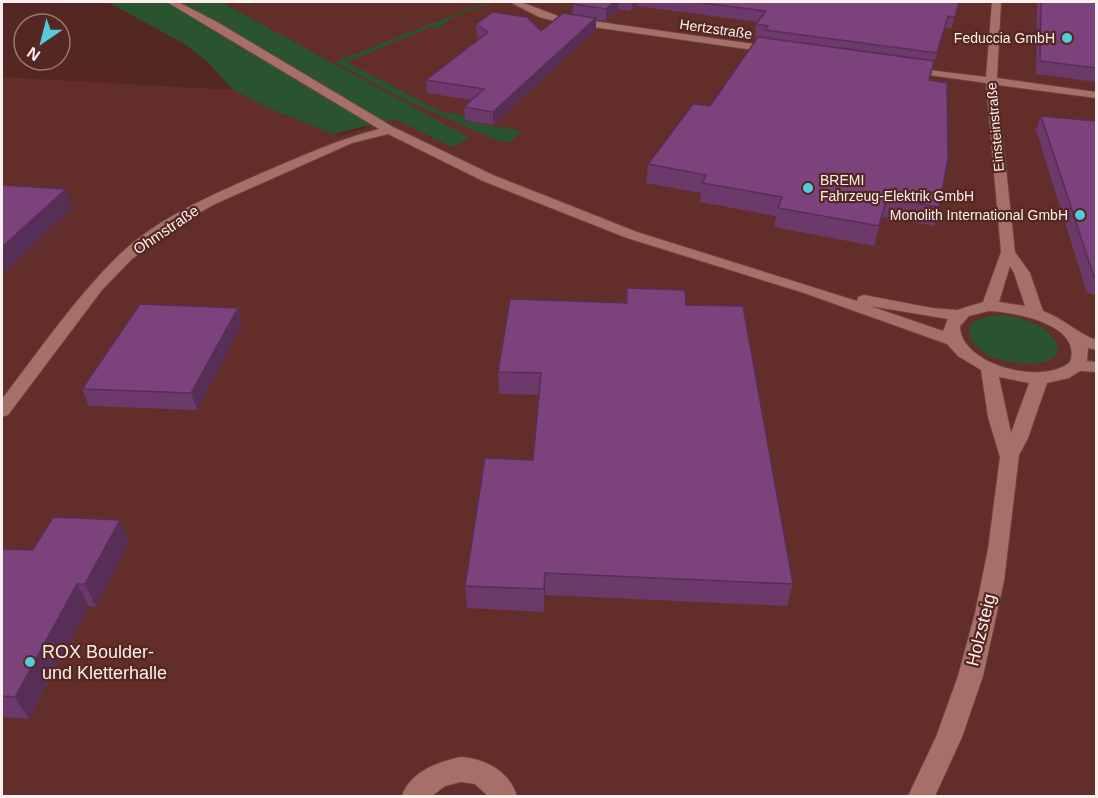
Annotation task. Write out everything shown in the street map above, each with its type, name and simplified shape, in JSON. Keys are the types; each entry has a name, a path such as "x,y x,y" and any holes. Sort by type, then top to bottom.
{"street":[{"path":"172,2 214,24 389,130 488,178 596,222 690,254 810,290 953,340 966,355 988,367 1015,376 1041,378 1063,375 1077,366 1096,367"},
{"name":"Hertzstraße","path":"515,2 542,15 558,19 788,52"},
{"name":"Einsteinstraße","path":"997,2 991,81 1008,252 1022,273 1036,314"},
{"path":"898,68 1096,95"},
{"name":"Ohmstraße","path":"2,411 97,287 126,257 162,228 210,201 348,140 389,130"},
{"name":"Einsteinstraße","path":"989,306 997,290 1003,261 1008,252"},
{"path":"810,290 924,312 958,315"},
{"path":"953,340 951,326 958,315 971,308 989,306 1012,307 1036,314 1057,324 1073,337 1096,345"},
{"path":"1073,337 1081,352 1077,366"},
{"name":"Holzsteig","path":"988,367 997,417 1009,456"},
{"name":"Holzsteig","path":"921,796 949,738 963,699 985,622 999,548 1009,456 1024,424 1032,394 1041,378"},
{"path":"415,796 425,784 443,772 463,769 483,774 499,786 504,796"}],"shaded area":[{"path":"221,2 1096,2 1096,796 2,796 2,77 233,90 268,108 340,136 395,118 452,147 469,138"}],"green space":[{"path":"108,2 221,2 470,138 452,147 395,119 333,134 268,108 233,90 209,63 186,45"},
{"path":"484,3 488,4 455,16 437,28 431,27 347,62 440,111 467,116 464,121 522,131 512,141 501,142 405,100 335,62"},
{"path":"1003,315 1035,324 1048,332 1058,345 1056,356 1045,362 1030,364 1014,363 985,353 975,344 970,334 972,323 985,317"}],"building":[{"path":"576,2 614,2 606,9 573,4"},
{"path":"695,2 959,2 955,17 948,16 937,53 765,30 768,26 756,24 766,11"},
{"name":"Feduccia GmbH","path":"1041,2 1096,2 1096,68 1040,61"},
{"path":"493,12 527,17 541,31 563,13 596,18 493,112 464,107 484,89 426,80 488,32 476,24"},
{"path":"758,37 934,61 929,80 947,83 948,159 939,207 887,197 879,226 778,208 782,197 702,183 706,175 648,164 693,104 710,106"},
{"name":"Monolith International GmbH","path":"1041,116 1096,121 1096,277 1094,277"},
{"path":"2,185 66,189 2,247"},
{"path":"627,288 685,290 686,305 743,306 793,584 545,573 544,589 465,586 485,458 533,460 541,373 498,372 510,299 627,303"},
{"path":"140,304 238,308 191,393 82,389"},
{"name":"ROX Boulder- und Kletterhalle","path":"53,517 120,520 85,584 77,584 15,697 2,696 2,549 33,550"}],"place":[{"name":"Feduccia GmbH","path":"1067,38"},
{"name":"BREMI Fahrzeug-Elektrik GmbH","path":"808,188"},
{"name":"Monolith International GmbH","path":"1080,215"},
{"name":"ROX Boulder- und Kletterhalle","path":"30,662"}]}
